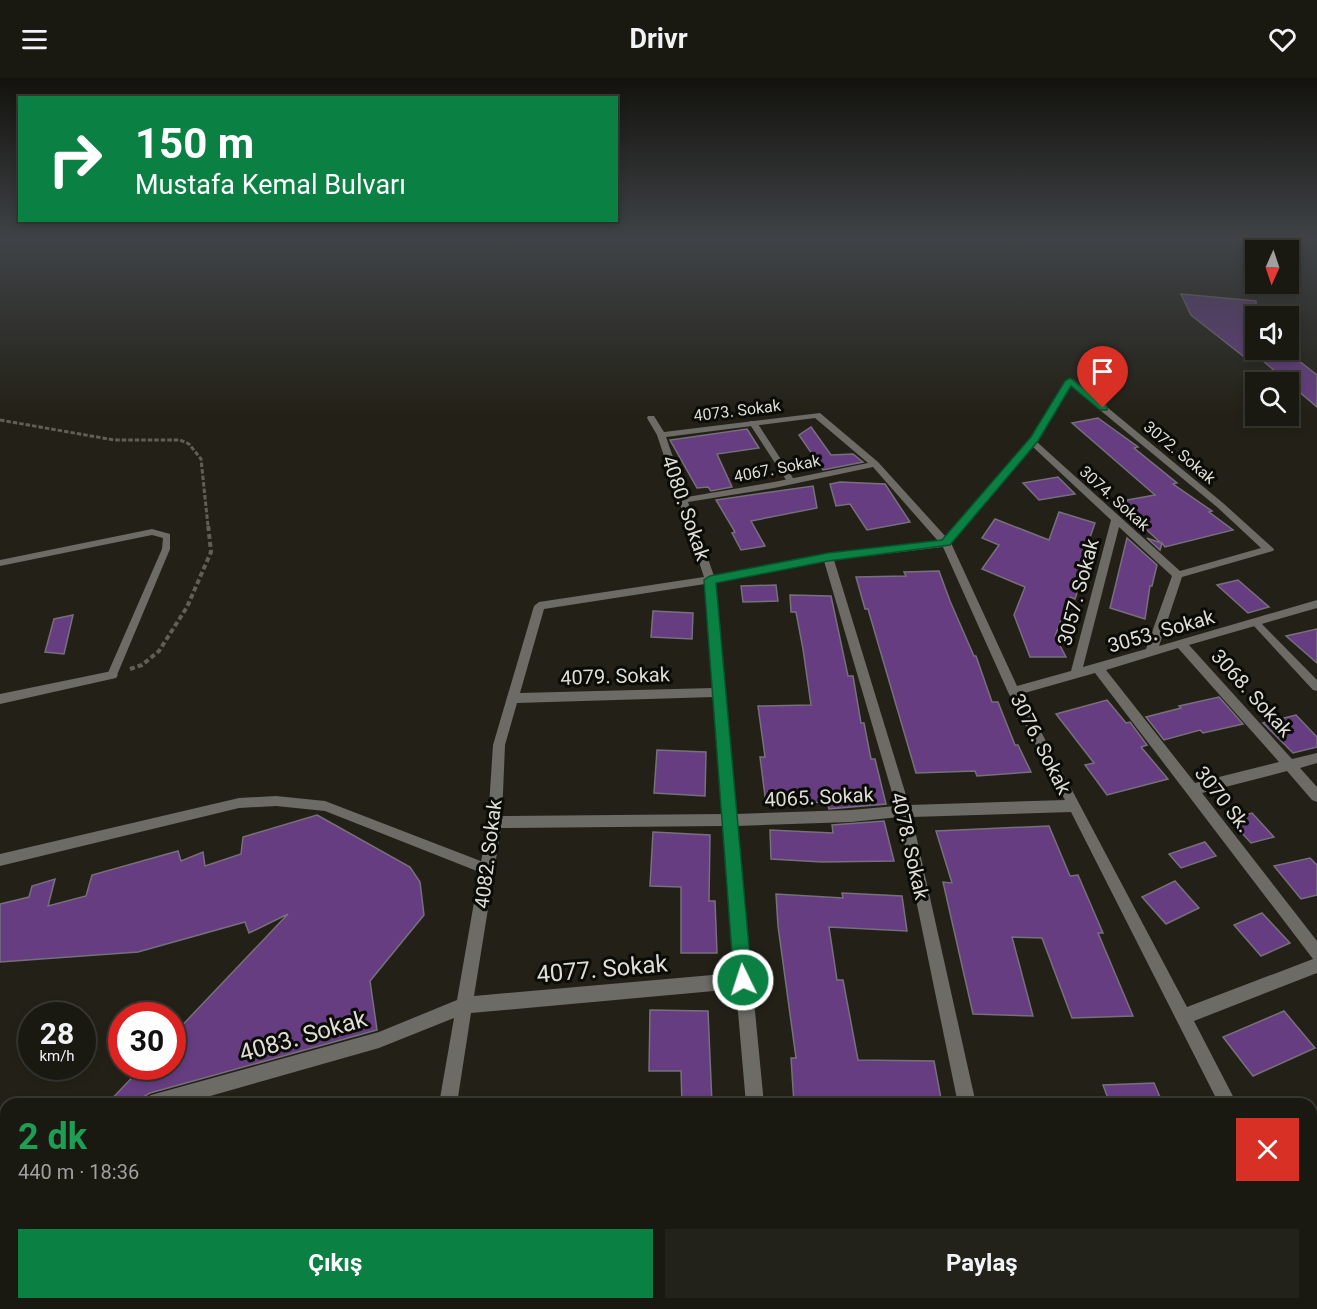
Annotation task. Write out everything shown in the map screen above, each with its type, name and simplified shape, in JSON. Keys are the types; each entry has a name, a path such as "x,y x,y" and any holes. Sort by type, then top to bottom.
{"street":[{"name":"3072. Sokak","path":"1032,442 1070,381 1221,505 1269,549 1178,574"},
{"name":"4073. Sokak","path":"661,435 817,415"},
{"name":"3076. Sokak","path":"817,415 875,464 946,543 1014,692 1225,1098"},
{"name":"4080. Sokak","path":"651,418 661,435 710,580 754,1098"},
{"name":"3074. Sokak","path":"1032,442 1178,574"},
{"path":"710,580 828,557 946,543 1032,442"},
{"name":"4067. Sokak","path":"684,500 875,464"},
{"name":"3057. Sokak","path":"1076,673 1116,520"},
{"name":"4078. Sokak","path":"828,557 904,811 966,1098"},
{"path":"1151,652 1178,574"},
{"name":"4082. Sokak","path":"449,1098 495,822 499,745 539,606 710,580"},
{"name":"3053. Sokak","path":"1014,692 1151,652 1314,609"},
{"name":"3068. Sokak","path":"1181,644 1317,796"},
{"name":"3070 Sk.","path":"1098,668 1317,953"},
{"path":"0,699 112,675"},
{"name":"4079. Sokak","path":"511,698 720,692"},
{"path":"1191,790 1317,758"},
{"name":"4065. Sokak","path":"495,822 731,820 851,816 904,811 1073,806"},
{"path":"1183,1017 1317,965"},
{"name":"4077. Sokak","path":"466,1005 743,980"},
{"name":"4083. Sokak","path":"172,1098 379,1040 466,1005"}],"lane":[{"path":"753,423 791,481"},
{"path":"0,563 152,532 167,536 166,549 112,675"},
{"path":"1256,623 1317,687"},
{"path":"0,860 239,803 276,801 325,806 487,869"}],"path":[{"path":"0,420 114,440 180,440 189,444 201,459 211,552 187,607 159,651 142,664 112,675"}],"building":[{"path":"1183,297 1256,301 1256,306 1245,306 1245,356 1191,315"},
{"path":"1262,360 1298,360 1317,375 1317,407 1299,392 1299,372 1276,372"},
{"path":"1098,418 1138,447 1134,448 1177,483 1173,484 1212,511 1209,512 1233,530 1165,547 1162,543 1160,550 1147,538 1161,543 1116,502 1155,495 1072,423"},
{"path":"811,427 831,455 853,454 863,462 823,470 799,435"},
{"path":"747,429 759,448 717,454 732,487 711,491 708,487 697,488 670,440"},
{"path":"1058,477 1075,494 1039,500 1023,483"},
{"path":"840,482 885,484 910,522 867,530 850,504 836,506 830,484"},
{"path":"813,486 817,508 751,521 765,546 741,550 732,533 735,532 716,500"},
{"path":"1059,512 1095,523 1087,546 1090,547 1079,576 1082,577 1075,599 1070,597 1055,636 1066,657 1030,657 1014,615 1025,587 982,569 999,545 982,538 995,519 1049,540"},
{"path":"1127,538 1157,565 1152,586 1150,586 1145,619 1110,608"},
{"path":"939,571 950,601 974,656 976,656 992,702 998,702 1015,745 1018,745 1031,772 977,776 975,771 916,773 868,609 865,609 856,577 906,576 904,572"},
{"path":"1238,580 1269,607 1248,613 1217,585"},
{"path":"776,585 778,601 743,602 741,586"},
{"path":"790,595 831,596 848,676 853,676 861,723 864,723 871,759 875,759 886,804 829,809 827,802 766,804 760,757 765,757 758,706 811,705 796,612 791,612"},
{"path":"653,611 693,613 692,639 651,637"},
{"path":"73,615 64,654 45,652 54,619"},
{"path":"1317,629 1317,663 1286,636"},
{"path":"1219,697 1243,724 1203,733 1200,730 1164,740 1146,717 1181,708 1179,706"},
{"path":"1107,700 1126,723 1130,722 1147,745 1141,747 1168,779 1107,795 1085,765 1094,763 1056,714"},
{"path":"1296,715 1317,737 1317,747 1293,753 1263,723"},
{"path":"657,750 706,752 705,796 654,793"},
{"path":"1252,813 1274,837 1251,843 1230,820"},
{"path":"317,815 410,867 420,882 424,915 370,981 377,1030 150,1093 143,1098 113,1098 130,1080 186,1080 186,1021 288,914 249,933 245,922 138,952 0,962 0,904 29,897 32,886 55,879 48,906 86,896 92,875 178,851 181,861 203,852 205,866 241,854 243,837"},
{"path":"884,821 894,861 822,862 771,859 770,830 833,833 832,825"},
{"path":"1049,826 1070,876 1078,875 1103,933 1098,933 1133,1016 1072,1018 1042,938 1012,937 1033,1016 973,1014 943,882 952,883 936,831"},
{"path":"653,832 710,835 709,901 715,901 717,953 681,953 681,887 650,886"},
{"path":"1205,842 1216,856 1181,868 1169,854"},
{"path":"1310,858 1317,865 1317,895 1301,899 1274,866"},
{"path":"1175,881 1199,908 1166,924 1142,897"},
{"path":"842,893 902,896 907,931 829,927 837,980 843,980 858,1060 934,1061 941,1098 794,1098 791,1058 796,1058 778,926 776,894 843,898"},
{"path":"1262,913 1290,943 1261,956 1234,925"},
{"path":"650,1010 708,1011 712,1098 682,1098 681,1071 649,1071"},
{"path":"1284,1011 1315,1048 1253,1076 1223,1037"},
{"path":"1154,1083 1160,1098 1108,1098 1103,1085"}],"route":[{"path":"743,980 710,580 828,557 946,543 1035,439 1070,381 1103,408"}]}
